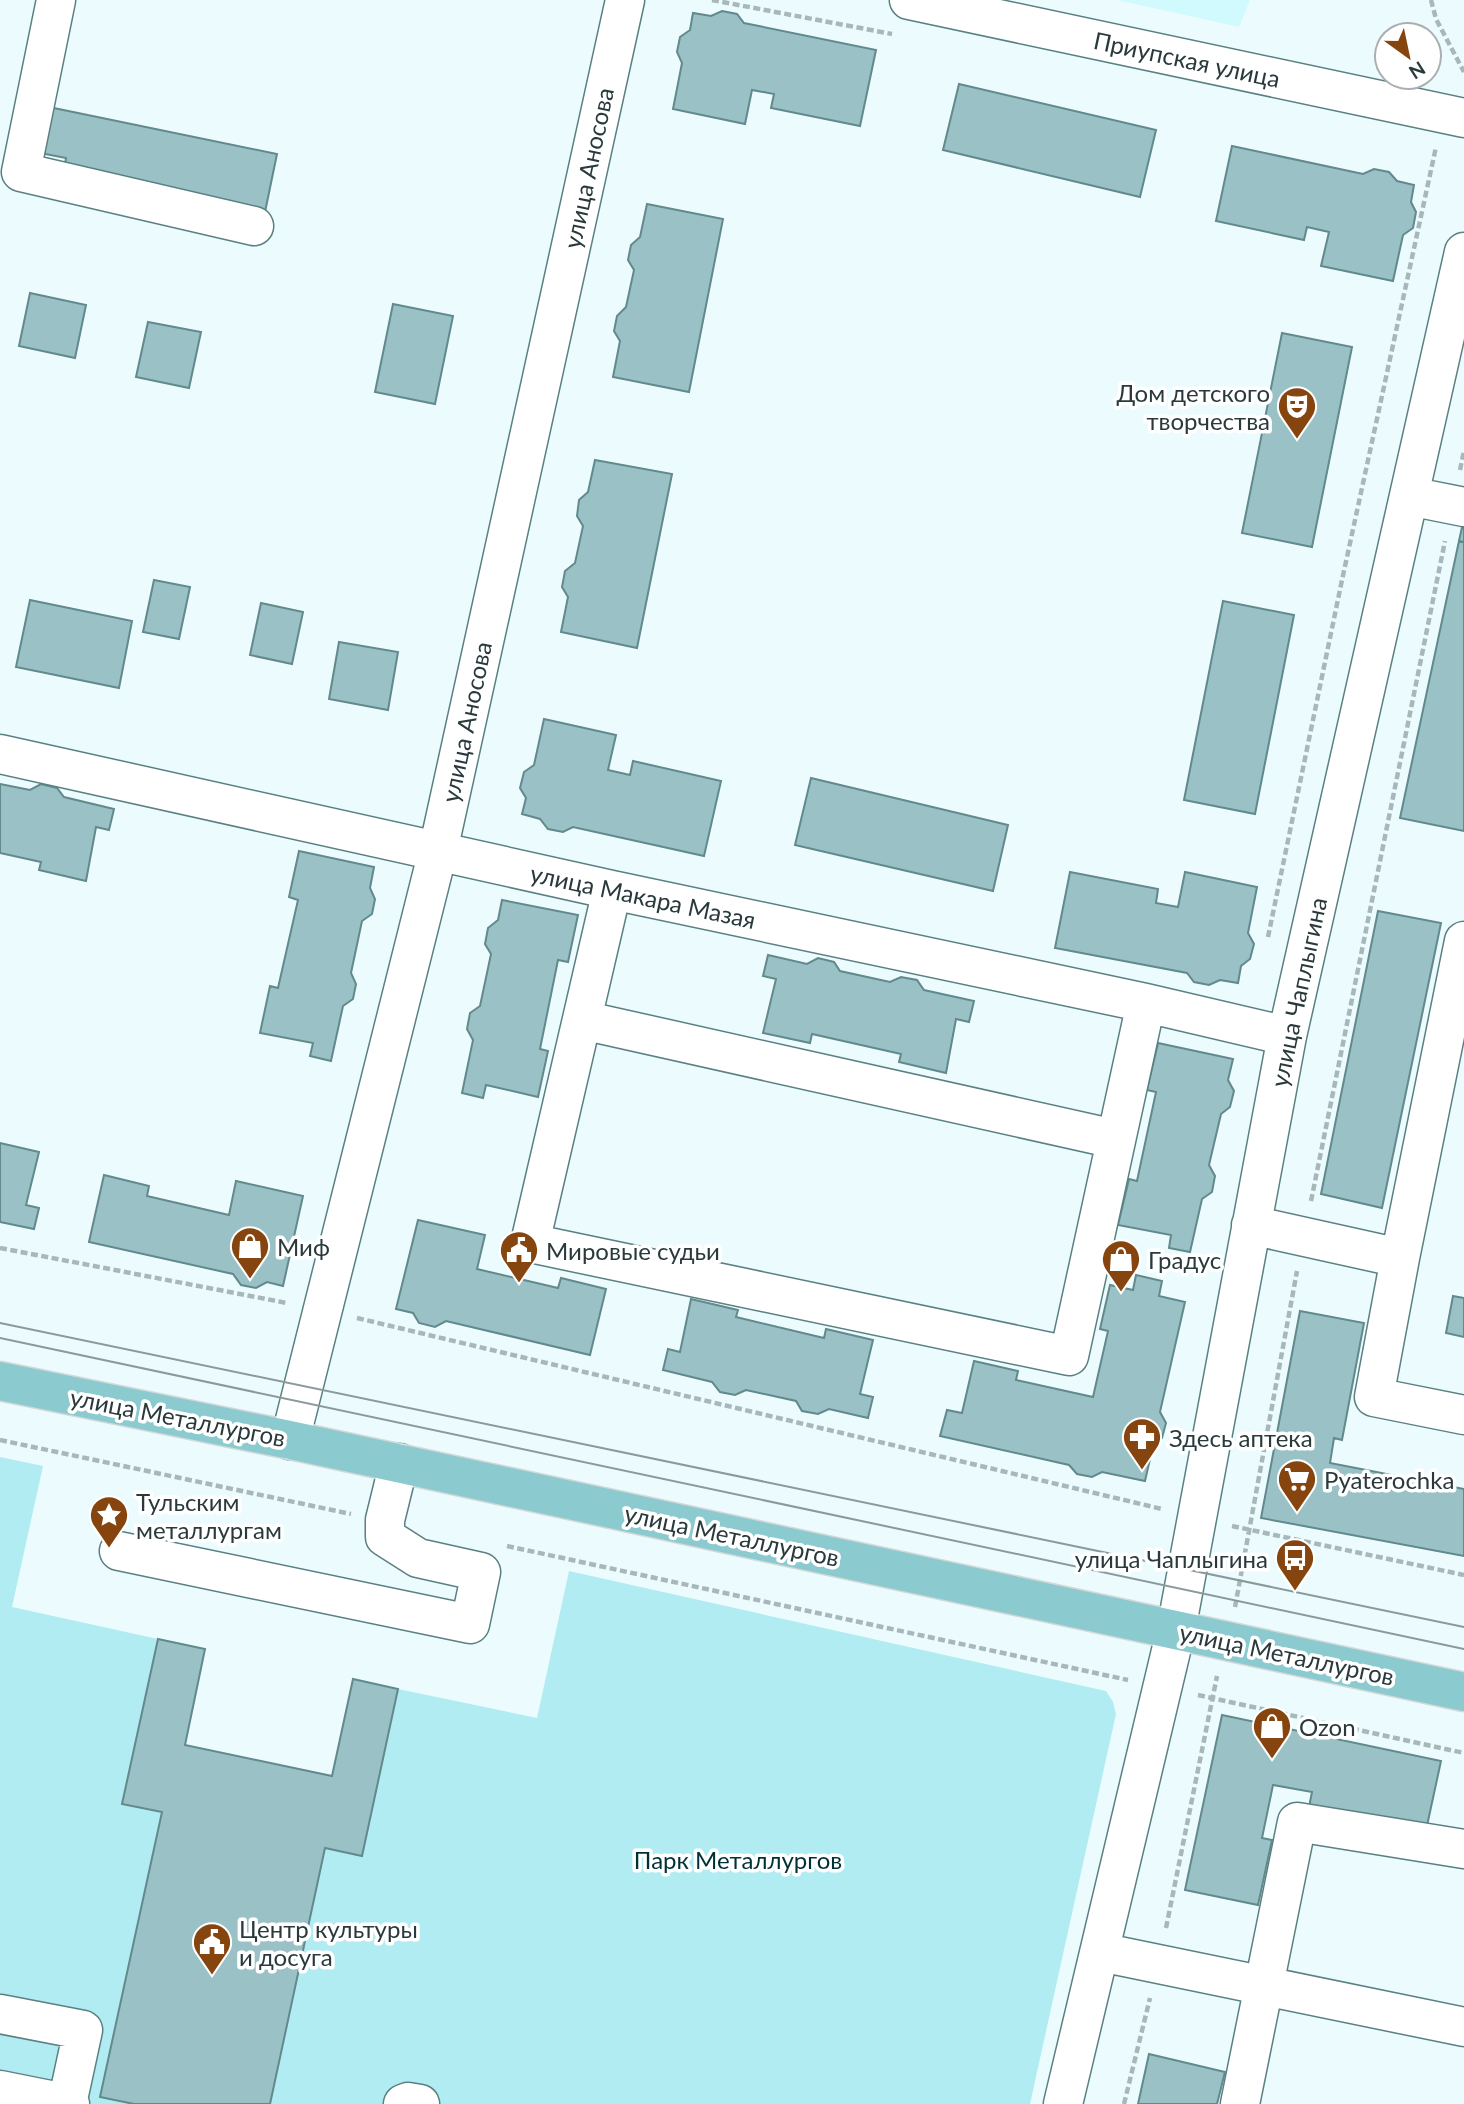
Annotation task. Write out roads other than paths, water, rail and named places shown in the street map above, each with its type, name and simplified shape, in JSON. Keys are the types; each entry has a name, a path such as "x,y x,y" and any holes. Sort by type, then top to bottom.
{"main road":[{"name":"улица Металлургов","path":"0,1381 399,1463 1464,1692"}],"street":[{"path":"57,0 21,172 254,226"},
{"name":"улица Аносова","path":"290,1440 438,851 625,0"},
{"name":"Приупская улица","path":"909,0 1464,118"},
{"name":"улица Чаплыгина","path":"1063,2104 1176,1630 1287,1036 1464,252"},
{"path":"1409,496 1458,506"},
{"name":"улица Макара Мазая","path":"0,754 1287,1036"},
{"path":"612,890 530,1243 1069,1356 1146,1003"},
{"path":"1464,940 1374,1397 1464,1415"},
{"path":"582,1020 1115,1139"},
{"path":"1251,1226 1400,1258"},
{"path":"119,1551 470,1624 481,1572 418,1558 385,1537 385,1520 399,1463"},
{"path":"1240,2104 1297,1822 1464,1849"},
{"path":"1100,1952 1464,2026"},
{"path":"0,2014 83,2029 68,2104 0,2090"},
{"path":"402,2104 420,2104"}],"tram line":[{"path":"0,1323 1464,1627"},
{"path":"0,1338 1464,1649"}],"place":[{"name":"Дом детского творчества","path":"1297,440"},
{"name":"Миф","path":"250,1280"},
{"name":"Мировые судьи","path":"519,1284"},
{"name":"Градус","path":"1121,1293"},
{"name":"Здесь аптека","path":"1142,1471"},
{"name":"Pyaterochka","path":"1297,1513"},
{"name":"Тульским металлургам","path":"109,1549"},
{"name":"улица Чаплыгина","path":"1295,1592"},
{"name":"Ozon","path":"1272,1760"},
{"name":"Центр культуры и досуга","path":"212,1976"}],"park label":[{"name":"Парк Металлургов","path":"738,1859"}]}
